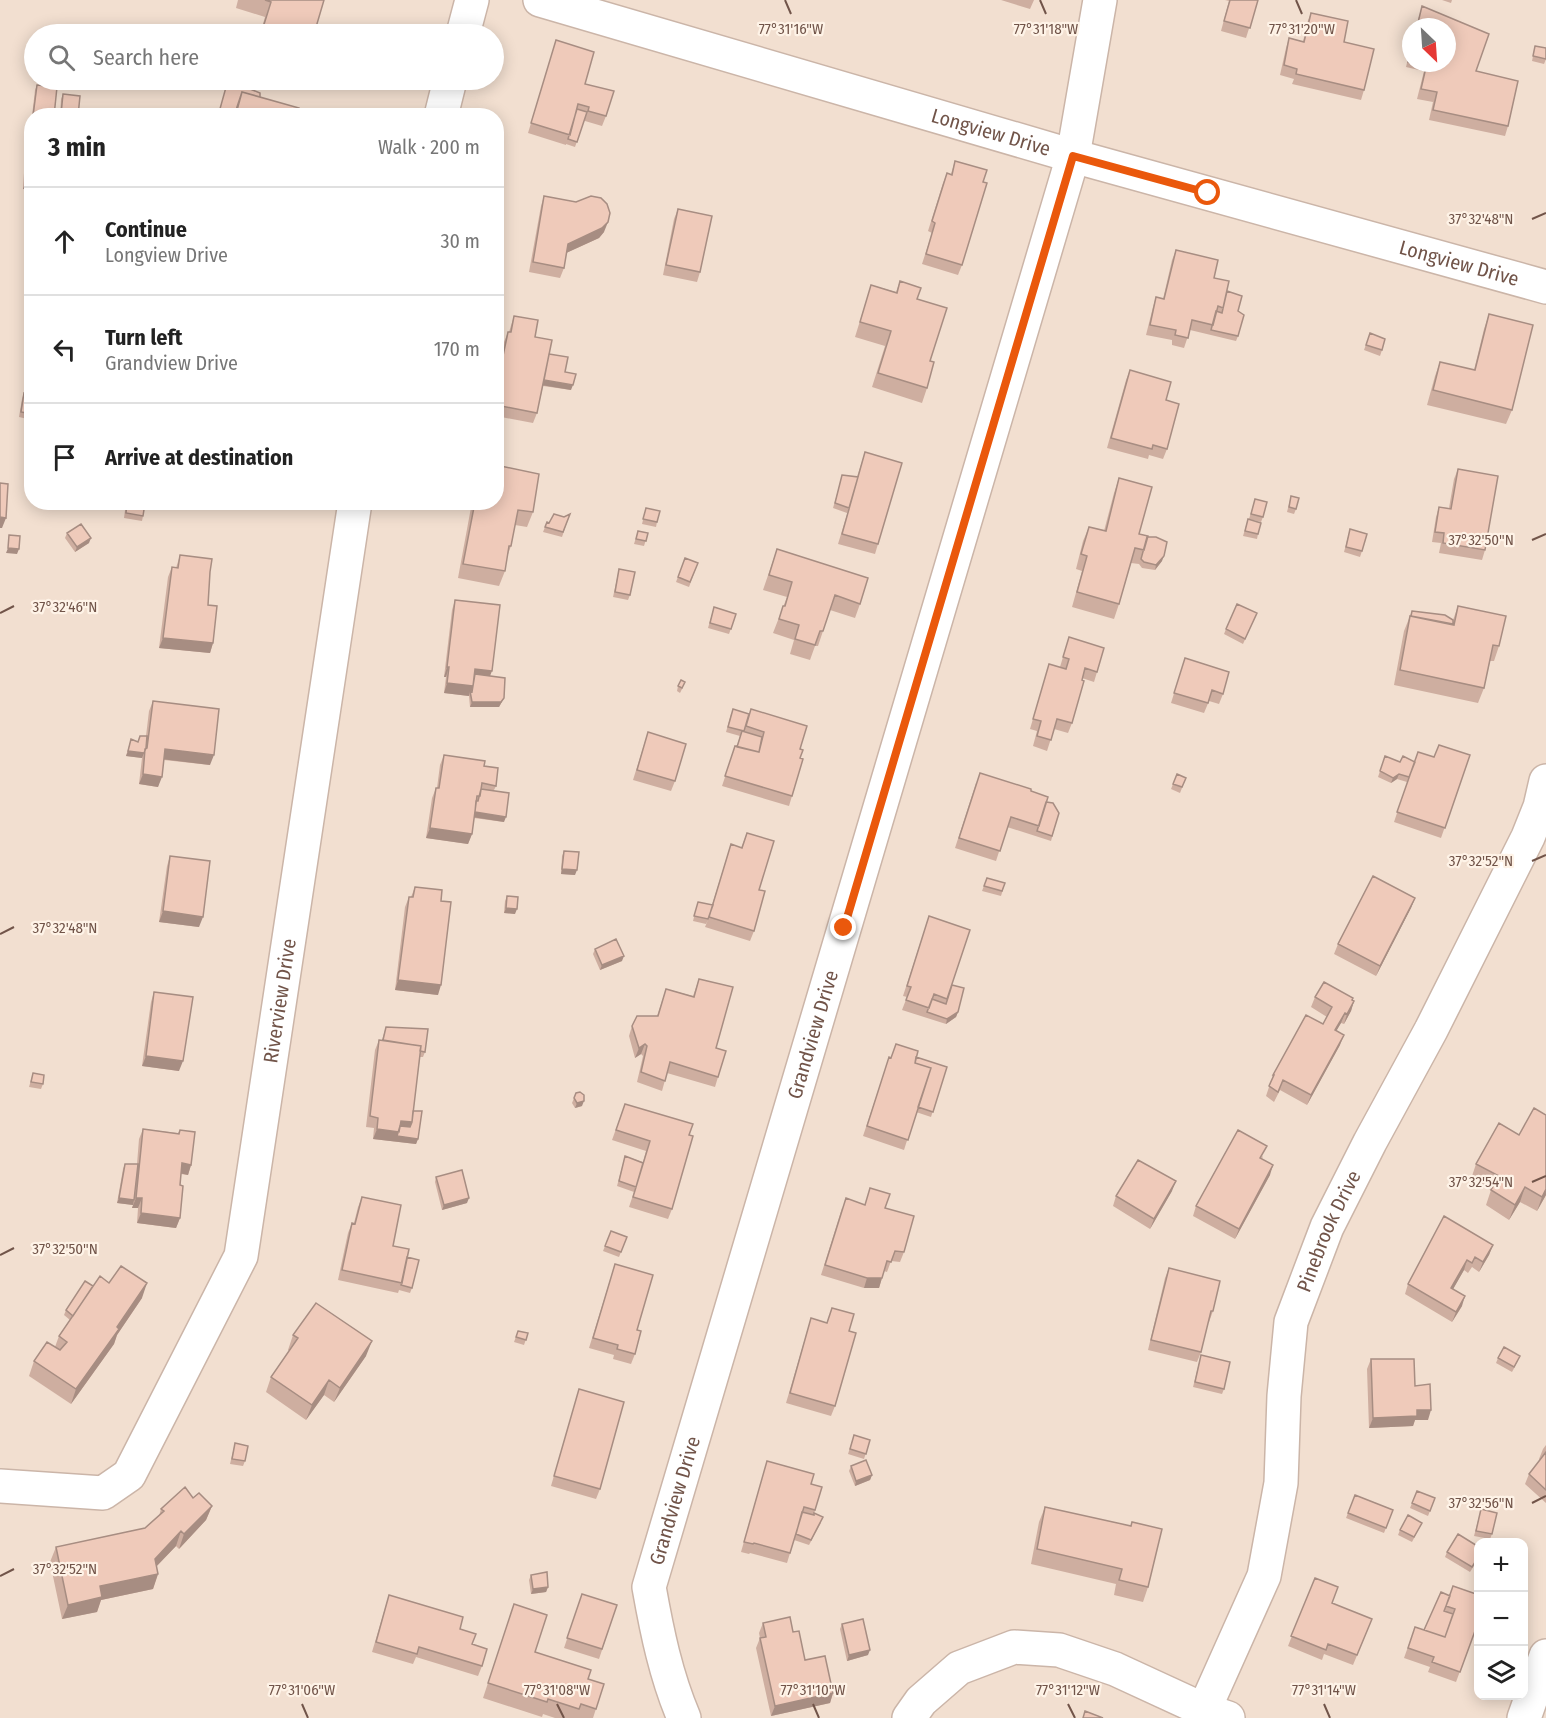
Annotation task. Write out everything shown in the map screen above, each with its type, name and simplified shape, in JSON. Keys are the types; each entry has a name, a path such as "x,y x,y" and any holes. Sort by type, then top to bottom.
{"street":[{"path":"466,24 472,0"},
{"name":"Longview Drive","path":"540,0 1073,156 1546,287"},
{"name":"Grandview Drive","path":"684,1718 672,1690 649,1587 1073,156 1100,0"},
{"path":"443,108 448,90"},
{"name":"Riverview Drive","path":"0,1486 103,1493 129,1475 241,1256 354,510"},
{"name":"Pinebrook Drive","path":"1216,1714 1264,1576 1281,1483 1284,1396 1291,1322 1327,1227 1370,1142 1537,845 1540,807 1546,781"},
{"path":"909,1718 921,1701 958,1668 1014,1647 1059,1650 1115,1669 1216,1714"},
{"path":"1524,1718 1546,1656"}],"shaded area":[{"path":"0,0 1546,0 1546,1718 0,1718"}],"building":[{"path":"265,0 324,0 317,24 264,24 271,2"},
{"path":"1230,0 1258,0 1250,28 1224,21"},
{"path":"1422,6 1451,18 1419,18"},
{"path":"1311,13 1348,21 1344,42 1374,49 1364,90 1296,74 1297,69 1284,65 1289,38 1304,42"},
{"path":"1456,20 1489,34 1476,71 1518,81 1508,126 1433,110 1437,92 1421,89 1425,72 1456,72"},
{"path":"556,40 594,52 585,84 614,91 606,116 588,111 589,107 578,104 570,135 531,123"},
{"path":"1535,46 1546,48 1546,59 1533,56"},
{"path":"36,90 57,90 55,108 34,108"},
{"path":"225,90 253,90 260,93 260,97 242,92 237,108 220,108"},
{"path":"242,92 299,108 238,108"},
{"path":"63,94 80,96 79,108 62,108"},
{"path":"577,109 587,112 577,142 568,139"},
{"path":"955,161 987,170 983,182 987,183 962,265 926,254 935,223 932,221 947,173 952,175"},
{"path":"544,196 576,202 591,196 601,198 607,204 610,213 608,222 602,228 568,244 564,268 533,262"},
{"path":"678,209 712,216 700,272 666,265"},
{"path":"1176,250 1218,260 1214,278 1229,281 1223,308 1218,306 1213,325 1192,320 1188,338 1175,335 1176,330 1150,325 1156,297 1164,299"},
{"path":"900,281 921,288 917,299 947,308 930,361 934,362 927,388 878,373 891,331 860,322 871,285 897,293"},
{"path":"1227,291 1242,296 1238,311 1244,315 1238,336 1211,330 1216,311 1222,313"},
{"path":"1489,314 1533,325 1512,410 1433,390 1440,362 1475,370"},
{"path":"514,316 538,320 535,337 552,340 537,413 504,407 504,351 508,332 511,332"},
{"path":"1370,333 1385,339 1382,350 1366,345"},
{"path":"549,354 568,357 565,372 576,374 573,385 544,380"},
{"path":"1130,370 1171,382 1166,400 1179,404 1167,449 1153,445 1152,449 1111,438"},
{"path":"24,393 24,413 21,412"},
{"path":"865,452 902,463 878,544 842,534"},
{"path":"504,467 539,474 533,512 518,510 505,571 463,564 473,510 504,510"},
{"path":"1458,469 1498,476 1485,550 1443,543 1444,533 1435,532 1439,507 1451,509"},
{"path":"842,475 858,477 849,508 835,503"},
{"path":"1119,478 1152,487 1139,534 1148,536 1144,550 1135,548 1119,604 1077,592 1087,556 1081,554 1089,527 1106,531"},
{"path":"0,483 8,484 6,518 0,517"},
{"path":"1291,496 1299,498 1296,509 1289,507"},
{"path":"1255,499 1267,502 1263,517 1251,514"},
{"path":"646,508 660,511 657,522 643,519"},
{"path":"126,510 144,510 143,516 126,513"},
{"path":"554,514 564,517 570,514 563,532 545,527"},
{"path":"1248,519 1261,523 1258,534 1245,531"},
{"path":"81,524 91,538 77,547 67,533"},
{"path":"1350,529 1367,534 1362,551 1346,547"},
{"path":"638,531 648,533 646,541 636,539"},
{"path":"9,535 20,536 19,549 8,548"},
{"path":"1147,537 1156,537 1167,542 1164,556 1156,565 1141,559"},
{"path":"777,549 868,578 860,604 835,595 823,631 820,631 815,645 795,639 799,625 779,619 792,582 769,575"},
{"path":"180,555 212,559 208,605 217,606 213,643 163,638 172,567 178,568"},
{"path":"685,558 698,563 690,582 678,577"},
{"path":"619,569 635,572 630,595 615,592"},
{"path":"455,600 500,605 492,671 475,669 473,686 447,683"},
{"path":"1237,604 1257,613 1245,639 1226,629"},
{"path":"1458,606 1506,616 1499,646 1493,645 1484,688 1400,670 1410,616 1454,625"},
{"path":"714,607 736,614 731,629 710,623"},
{"path":"1412,611 1445,615 1453,620 1453,624 1411,616"},
{"path":"1069,637 1104,648 1097,672 1085,668 1082,680 1084,681 1072,723 1057,719 1051,740 1037,736 1041,721 1033,719 1049,664 1066,669 1069,659 1063,657"},
{"path":"1185,658 1229,672 1223,694 1212,690 1208,703 1174,693"},
{"path":"475,674 505,678 504,698 501,702 472,702 470,691 472,692"},
{"path":"681,680 685,682 682,688 678,686"},
{"path":"153,701 219,709 214,755 165,749 162,777 143,774"},
{"path":"733,709 749,714 744,731 728,727"},
{"path":"751,709 807,726 800,749 803,750 800,758 803,759 792,796 725,776 735,746 759,752 764,732 746,726"},
{"path":"742,731 762,737 759,752 737,747"},
{"path":"648,732 686,744 675,781 637,770"},
{"path":"140,736 147,736 144,753 128,751 131,739 138,742"},
{"path":"1439,745 1470,755 1445,828 1397,812 1418,752 1434,757"},
{"path":"444,755 485,761 484,766 498,768 496,786 482,783 480,796 477,796 472,834 430,828"},
{"path":"1385,756 1400,762 1403,756 1415,762 1409,777 1399,774 1393,778 1380,771"},
{"path":"980,773 1031,789 1031,791 1048,797 1039,826 1011,817 1000,851 959,838"},
{"path":"1177,774 1186,778 1182,787 1173,784"},
{"path":"481,789 509,793 506,817 475,812 476,801 478,801"},
{"path":"1046,802 1053,803 1059,813 1052,836 1037,831"},
{"path":"747,833 774,841 759,890 765,891 754,931 709,917 731,844 742,848"},
{"path":"564,851 579,852 577,870 562,869"},
{"path":"170,856 210,861 203,917 163,911"},
{"path":"1373,876 1415,898 1380,966 1338,944"},
{"path":"987,878 1005,883 1002,891 984,886"},
{"path":"415,887 442,890 441,901 451,902 441,985 398,980 409,897 413,897"},
{"path":"507,896 518,897 517,909 506,908"},
{"path":"698,902 713,905 708,919 694,916"},
{"path":"929,916 970,930 947,999 934,994 929,1008 906,1000 911,987 907,986"},
{"path":"616,939 624,956 602,965 595,949"},
{"path":"699,979 733,987 716,1048 726,1051 718,1077 670,1062 665,1081 641,1072 647,1046 645,1044 639,1048 632,1026 637,1016 658,1016 666,989 694,997"},
{"path":"1324,982 1353,998 1354,1001 1347,1014 1345,1013 1335,1030 1344,1035 1311,1095 1283,1080 1278,1092 1269,1086 1273,1075 1306,1015 1323,1024 1332,1007 1315,997"},
{"path":"952,985 964,988 958,1012 947,1019 927,1012 932,999 946,1004"},
{"path":"154,992 193,997 183,1061 146,1056"},
{"path":"386,1027 428,1029 425,1052 420,1051 421,1046 383,1040"},
{"path":"379,1040 421,1046 412,1122 401,1121 399,1132 377,1129 378,1118 370,1116"},
{"path":"896,1044 918,1051 915,1063 931,1068 908,1140 867,1126 889,1057 891,1058"},
{"path":"916,1057 947,1067 933,1112 918,1107 931,1068 915,1063"},
{"path":"33,1073 44,1075 43,1084 31,1082"},
{"path":"580,1092 584,1095 584,1101 577,1103 574,1098 576,1093"},
{"path":"625,1104 693,1124 689,1135 693,1136 672,1209 633,1197 650,1141 616,1130"},
{"path":"1534,1108 1546,1115 1546,1189 1542,1197 1525,1187 1515,1205 1491,1190 1499,1176 1476,1164 1499,1123 1519,1135"},
{"path":"413,1111 422,1111 418,1139 397,1136 400,1126 410,1127"},
{"path":"143,1129 179,1134 180,1130 195,1132 191,1165 182,1163 180,1185 183,1186 180,1218 141,1213 142,1198 136,1198"},
{"path":"1238,1130 1267,1146 1260,1158 1273,1165 1239,1229 1196,1206"},
{"path":"625,1156 643,1163 636,1187 619,1181"},
{"path":"1138,1160 1176,1181 1154,1219 1116,1196"},
{"path":"125,1164 138,1164 134,1200 119,1198"},
{"path":"462,1170 469,1198 444,1205 436,1177"},
{"path":"870,1188 890,1194 885,1208 914,1216 904,1252 895,1251 891,1262 887,1261 882,1278 867,1278 825,1265 846,1198 865,1205"},
{"path":"362,1197 401,1205 393,1246 409,1249 402,1283 342,1270 352,1223 355,1224"},
{"path":"1444,1216 1493,1245 1483,1262 1475,1257 1472,1263 1467,1260 1451,1288 1465,1296 1456,1312 1408,1284"},
{"path":"611,1231 627,1237 621,1252 605,1246"},
{"path":"407,1257 419,1260 412,1288 401,1285"},
{"path":"615,1264 653,1275 637,1330 641,1331 635,1354 617,1349 618,1345 593,1338"},
{"path":"121,1266 147,1283 117,1327 119,1329 76,1389 34,1361 47,1342 60,1350 67,1342 59,1336 100,1276 109,1283"},
{"path":"1169,1268 1220,1281 1201,1352 1151,1340"},
{"path":"85,1281 93,1286 73,1316 66,1310"},
{"path":"316,1303 372,1341 340,1388 329,1380 312,1405 271,1377 298,1338 293,1335"},
{"path":"832,1308 854,1314 849,1331 856,1333 835,1406 790,1393 811,1318 827,1323"},
{"path":"518,1331 528,1333 526,1340 516,1337"},
{"path":"1504,1347 1520,1356 1514,1367 1498,1358"},
{"path":"1201,1355 1230,1362 1224,1389 1195,1382"},
{"path":"1371,1359 1414,1359 1415,1386 1430,1384 1431,1410 1417,1410 1417,1416 1373,1418"},
{"path":"579,1389 624,1402 600,1489 554,1476"},
{"path":"854,1435 870,1440 866,1454 850,1449"},
{"path":"235,1443 248,1446 245,1461 232,1459"},
{"path":"1546,1452 1546,1490 1529,1474"},
{"path":"866,1460 872,1475 856,1481 851,1466"},
{"path":"767,1461 814,1474 811,1484 822,1487 815,1510 804,1507 790,1553 744,1542"},
{"path":"185,1487 193,1498 199,1493 212,1506 184,1534 181,1531 155,1559 158,1574 100,1586 102,1597 68,1605 56,1547 145,1528 164,1511 161,1509"},
{"path":"1417,1491 1435,1498 1430,1511 1412,1503"},
{"path":"1355,1495 1393,1510 1386,1528 1348,1513"},
{"path":"1045,1507 1131,1526 1132,1522 1162,1529 1148,1587 1119,1580 1122,1569 1037,1549"},
{"path":"1481,1509 1497,1513 1492,1534 1476,1531"},
{"path":"802,1512 814,1515 814,1513 823,1517 811,1540 796,1534"},
{"path":"1408,1515 1422,1523 1414,1537 1400,1530"},
{"path":"1458,1534 1474,1544 1474,1564 1472,1567 1447,1552"},
{"path":"547,1572 548,1587 533,1589 531,1575"},
{"path":"1315,1578 1338,1587 1332,1603 1372,1619 1357,1655 1328,1644 1326,1650 1291,1636"},
{"path":"1453,1586 1474,1593 1474,1634 1460,1672 1432,1662 1434,1657 1408,1648 1415,1627 1445,1637 1455,1609 1446,1606"},
{"path":"1441,1592 1450,1596 1444,1611 1453,1614 1445,1637 1424,1630"},
{"path":"582,1594 617,1605 602,1649 567,1638"},
{"path":"389,1595 463,1617 460,1629 476,1634 472,1644 487,1649 482,1666 419,1647 417,1654 376,1642"},
{"path":"514,1604 547,1615 535,1652 591,1670 588,1679 604,1684 596,1709 581,1704 579,1709 548,1699 547,1702 488,1683"},
{"path":"790,1617 793,1632 799,1631 805,1660 825,1656 833,1693 775,1706 760,1638 766,1637 763,1623"},
{"path":"863,1619 870,1650 849,1655 842,1624"},
{"path":"1085,1711 1103,1718 1083,1718"}],"route":[{"path":"844,928 1073,156 1208,193"}]}
